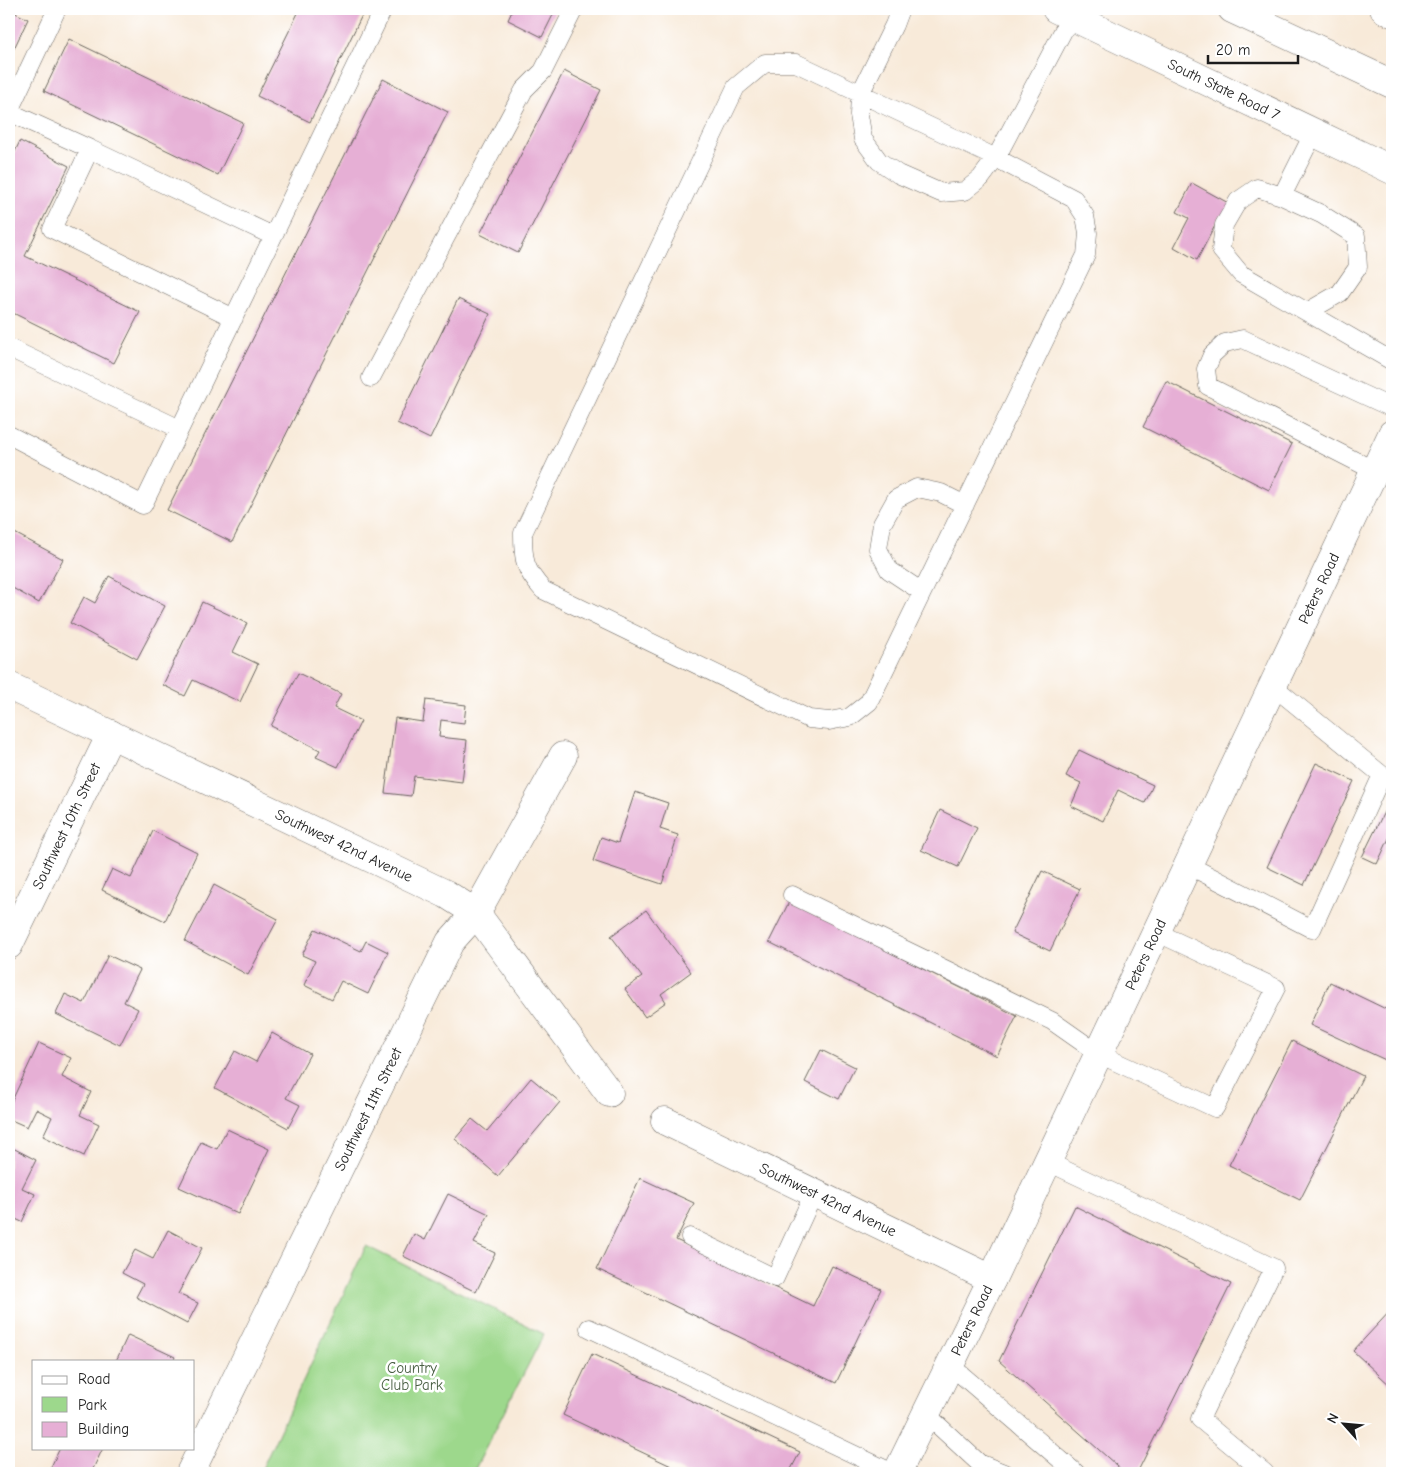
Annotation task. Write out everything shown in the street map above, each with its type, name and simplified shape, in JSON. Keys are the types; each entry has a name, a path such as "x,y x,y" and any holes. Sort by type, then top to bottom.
{"street":[{"path":"1232,9 1392,84"},
{"path":"1384,9 1392,13"},
{"name":"South State Road 7","path":"1064,12 1392,170"},
{"name":"Peters Road","path":"897,1473 1048,1162 1391,440"},
{"name":"Southwest 42nd Avenue","path":"9,686 446,894 476,913 609,1093"},
{"name":"Southwest 10th Street","path":"9,945 111,734"},
{"name":"Southwest 11th Street","path":"190,1473 450,942 476,913 563,756"},
{"name":"Southwest 42nd Avenue","path":"665,1121 992,1279"}],"lane":[{"path":"57,9 9,111 273,236"},
{"path":"9,435 144,505 383,9"},
{"path":"371,378 524,90 543,71 574,9"},
{"path":"900,9 860,94 859,115 862,138 879,160 898,174 941,193 965,190 981,178 996,158 1064,12"},
{"path":"765,63 796,63 996,158 1074,199 1085,216 1088,233 1086,255 869,702 850,717 829,721 809,719 543,590 531,577 523,556 523,533 736,87 765,63"},
{"path":"1282,196 1314,132"},
{"path":"90,149 52,229 234,318"},
{"path":"1307,312 1340,294 1358,267 1356,236 1321,214 1282,196 1257,188 1238,201 1224,225 1221,250 1241,274 1392,361"},
{"path":"1375,471 1208,386 1206,369 1212,355 1225,343 1243,339 1392,408"},
{"path":"9,348 180,429"},
{"path":"922,592 889,570 878,549 882,524 896,499 916,488 941,493 965,505"},
{"path":"1188,865 1312,928 1382,775 1273,686"},
{"path":"792,894 1052,1022 1099,1054 1215,1108 1276,988 1156,932"},
{"path":"1048,1162 1274,1268 1200,1419 1266,1473"},
{"path":"690,1237 775,1278 814,1193"},
{"path":"589,1328 893,1473"},
{"path":"950,1364 1076,1473"},
{"path":"926,1414 977,1468 1004,1473"}],"green space":[{"name":"Country Club Park","path":"366,1246 544,1334 473,1473 260,1473"}],"building":[{"path":"300,9 365,9 310,122 257,96"},
{"path":"513,9 556,9 542,37 508,20"},
{"path":"9,10 28,19 9,59"},
{"path":"69,39 243,123 218,175 44,91"},
{"path":"564,71 601,90 518,253 480,234"},
{"path":"383,79 448,112 232,542 167,510"},
{"path":"20,141 69,166 25,256 140,312 114,363 9,311 9,164"},
{"path":"1192,183 1241,210 1220,216 1197,260 1174,247 1189,218 1177,212"},
{"path":"458,299 490,314 430,439 397,423"},
{"path":"1166,381 1292,444 1269,490 1143,427"},
{"path":"9,530 63,559 39,603 9,586"},
{"path":"109,576 165,606 137,659 70,623 84,597 95,603"},
{"path":"202,602 247,623 233,652 258,664 240,702 193,680 185,696 163,685"},
{"path":"298,673 341,694 334,708 361,721 338,767 316,757 320,750 271,726"},
{"path":"426,700 466,705 464,723 441,720 439,737 467,740 462,782 414,776 411,796 385,793 395,718 423,722"},
{"path":"1079,750 1153,785 1145,803 1118,790 1103,821 1071,806 1081,783 1066,776"},
{"path":"1316,763 1354,781 1304,885 1267,867"},
{"path":"635,792 668,803 660,829 678,835 662,884 593,861 601,837 618,843"},
{"path":"940,810 977,828 958,867 921,850"},
{"path":"1385,810 1392,813 1392,832 1377,864 1362,857"},
{"path":"153,831 197,853 165,921 102,890 112,869 131,878"},
{"path":"1042,871 1080,889 1050,951 1012,933"},
{"path":"214,885 278,919 248,975 185,941"},
{"path":"789,902 1017,1016 997,1056 769,942"},
{"path":"646,910 691,972 661,994 666,1002 645,1017 625,989 642,977 611,936"},
{"path":"315,929 361,951 366,941 388,952 368,994 341,981 332,999 304,985 315,961 302,955"},
{"path":"108,955 140,970 124,1002 138,1009 120,1045 56,1014 65,994 84,1003"},
{"path":"1330,982 1392,1012 1392,1063 1310,1025"},
{"path":"272,1033 310,1054 286,1098 300,1105 288,1128 215,1088 235,1051 256,1062"},
{"path":"1292,1041 1363,1076 1300,1200 1229,1165"},
{"path":"39,1043 71,1058 62,1077 91,1092 80,1115 99,1124 84,1156 43,1136 52,1117 36,1109 27,1127 9,1119 9,1107"},
{"path":"821,1050 855,1067 839,1099 805,1082"},
{"path":"531,1078 560,1102 498,1176 455,1139 472,1119 487,1131"},
{"path":"227,1129 269,1149 238,1214 179,1187 201,1142 217,1149"},
{"path":"9,1146 36,1160 22,1188 35,1194 22,1222 9,1216"},
{"path":"640,1178 694,1203 676,1240 813,1306 832,1266 881,1289 836,1383 597,1269"},
{"path":"448,1194 489,1214 474,1243 495,1253 476,1292 403,1256 414,1234 425,1240"},
{"path":"1075,1206 1231,1284 1137,1473 1125,1473 999,1361"},
{"path":"168,1230 202,1248 178,1294 198,1303 187,1324 136,1297 143,1284 122,1273 135,1250 153,1259"},
{"path":"1392,1309 1392,1387 1353,1351"},
{"path":"128,1335 175,1357 174,1360 116,1360"},
{"path":"592,1354 800,1452 789,1473 686,1473 563,1415"},
{"path":"59,1450 102,1450 91,1473 48,1473"}]}
